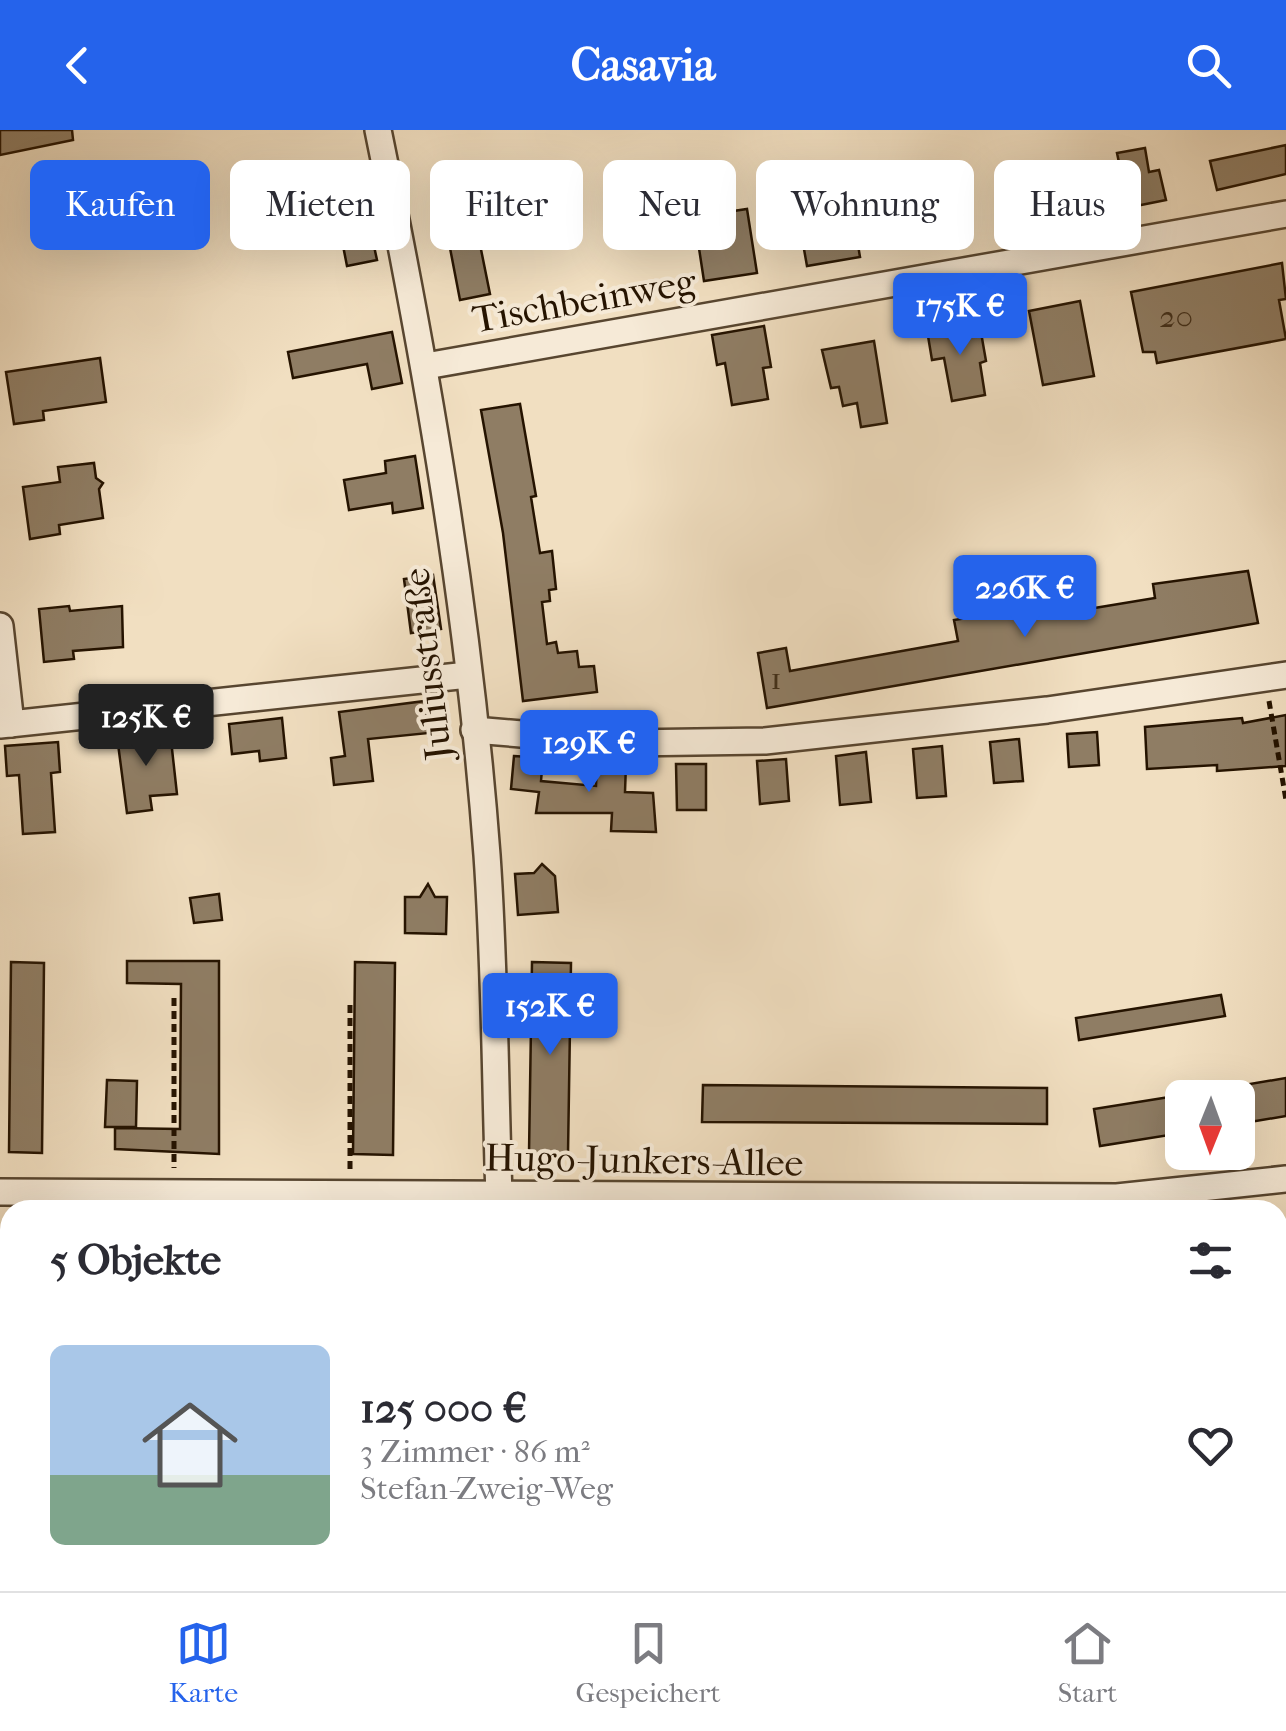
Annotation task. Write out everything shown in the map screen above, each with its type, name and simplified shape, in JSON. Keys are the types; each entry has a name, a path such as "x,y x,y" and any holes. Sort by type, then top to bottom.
{"street":[{"name":"Juliusstraße","path":"378,130 426,366 468,676 487,856 499,1196"},
{"name":"Tischbeinweg","path":"426,366 1286,214"},
{"path":"0,626 6,724 468,676"},
{"path":"474,730 628,743 765,742 1046,710 1276,677"},
{"name":"Hugo-Junkers-Allee","path":"1000,1200 1117,1197 1286,1178"},
{"name":"Hugo-Junkers-Allee","path":"0,1192 672,1200"}],"path":[{"path":"1276,677 1286,800"},
{"path":"174,998 174,1168"},
{"path":"350,1002 350,1170"}],"building":[{"path":"0,130 72,130 73,140 0,155"},
{"path":"1286,145 1286,174 1217,190 1210,161"},
{"path":"1145,148 1149,172 1159,170 1166,200 1141,205 1141,160 1118,160 1117,153"},
{"path":"747,209 757,273 704,281 699,250 736,250 736,211"},
{"path":"344,250 375,250 377,260 347,266"},
{"path":"450,250 481,250 490,294 460,300"},
{"path":"804,250 859,250 860,257 807,266"},
{"path":"1282,263 1286,299 1279,300 1286,339 1157,363 1155,352 1143,352 1131,292"},
{"path":"1080,301 1094,376 1043,385 1029,311"},
{"path":"979,321 986,361 980,363 985,395 952,401 944,358 932,360 927,330"},
{"path":"764,326 771,367 763,368 768,399 732,405 725,363 717,365 712,335"},
{"path":"392,332 402,383 372,389 367,364 293,378 288,352"},
{"path":"874,341 887,423 861,427 857,403 843,406 839,387 831,388 822,350"},
{"path":"100,358 106,402 43,411 44,420 14,424 6,372"},
{"path":"520,404 536,496 531,497 540,553 552,551 556,589 549,590 550,601 542,602 547,644 556,642 558,653 577,651 579,667 594,666 597,692 523,701 503,533 481,410"},
{"path":"415,456 423,508 393,513 392,503 349,510 344,480 386,473 385,461"},
{"path":"94,463 96,478 103,483 99,489 103,518 59,525 60,534 30,539 23,487 60,482 58,467"},
{"path":"1248,571 1258,623 767,708 758,653 786,648 790,671 958,641 954,620 1022,609 1021,605 1050,601 1052,615 1155,598 1153,584"},
{"path":"433,575 441,629 411,633 404,579"},
{"path":"69,606 70,611 122,606 123,647 73,651 74,659 44,662 39,609"},
{"path":"425,701 429,733 368,739 373,781 334,785 331,758 345,756 339,712"},
{"path":"1286,715 1286,766 1217,771 1217,765 1147,769 1145,727 1242,718 1243,723"},
{"path":"282,718 286,758 260,761 259,751 232,754 229,724"},
{"path":"170,731 177,794 150,796 152,810 127,813 117,736"},
{"path":"1097,732 1099,765 1069,767 1067,734"},
{"path":"1019,739 1023,781 994,783 990,742"},
{"path":"58,742 60,772 51,773 55,832 23,834 19,775 7,776 5,746"},
{"path":"942,746 946,796 917,798 913,749"},
{"path":"866,752 871,802 840,805 836,756"},
{"path":"514,756 543,758 541,781 596,786 597,762 626,764 625,792 653,793 656,832 611,831 612,813 536,813 539,792 511,789"},
{"path":"786,759 789,801 760,804 757,761"},
{"path":"676,764 706,764 706,810 677,810"},
{"path":"542,864 555,876 558,912 518,915 515,874 534,873"},
{"path":"428,884 435,897 447,897 446,934 405,933 405,897 420,897"},
{"path":"219,894 222,920 194,923 190,898"},
{"path":"127,961 219,961 219,1154 115,1149 115,1128 180,1129 181,984 127,983"},
{"path":"11,962 44,963 42,1153 9,1152"},
{"path":"355,962 395,963 393,1155 353,1154"},
{"path":"532,962 571,963 568,1154 529,1154"},
{"path":"1221,995 1225,1016 1079,1040 1076,1018"},
{"path":"1286,1078 1286,1116 1255,1121 1255,1083"},
{"path":"107,1080 137,1081 136,1127 105,1127"},
{"path":"703,1085 1047,1088 1047,1124 702,1122"},
{"path":"1165,1098 1165,1136 1100,1146 1094,1109"}]}
